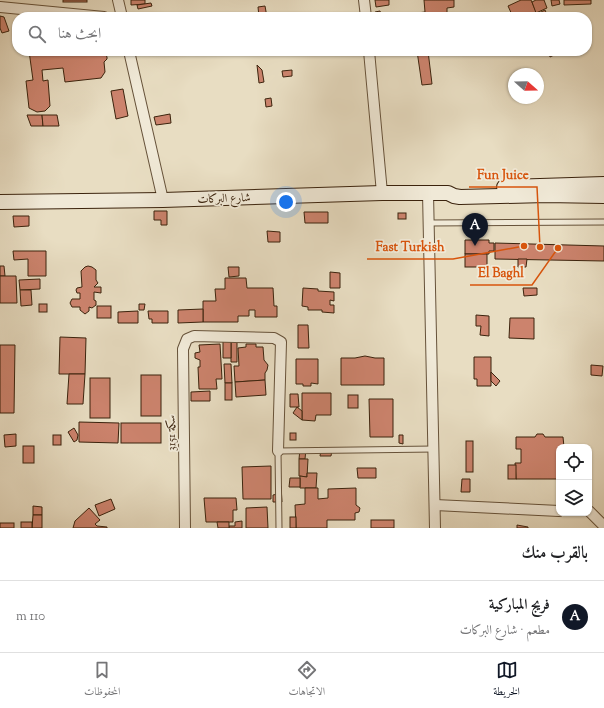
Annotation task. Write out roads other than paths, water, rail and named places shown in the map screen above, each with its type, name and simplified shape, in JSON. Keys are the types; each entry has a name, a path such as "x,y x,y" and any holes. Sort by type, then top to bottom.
{"street":[{"path":"118,0 121,12"},
{"path":"364,0 365,12"},
{"path":"0,7 52,12"},
{"path":"130,56 163,200"},
{"path":"369,56 382,193"},
{"name":"شارع البركات","path":"448,193 454,189 460,188 604,184"},
{"name":"شارع البركات","path":"0,202 163,200 382,193 448,193 460,197 546,195 604,196"},
{"path":"428,193 434,449 434,528"},
{"name":"سكة 3151","path":"185,528 183,349 187,339 194,336 274,338 281,342 278,451"},
{"path":"435,505 556,511"},
{"path":"592,515 604,526"}],"lane":[{"path":"428,224 604,222"},
{"path":"279,528 278,451 434,449"}],"place":[{"name":"فريج المباركية","path":"475,246"},
{"name":"Fast Turkish","path":"524,246"},
{"name":"Fun Juice","path":"540,247"},
{"name":"El Baghl","path":"558,248"}]}
